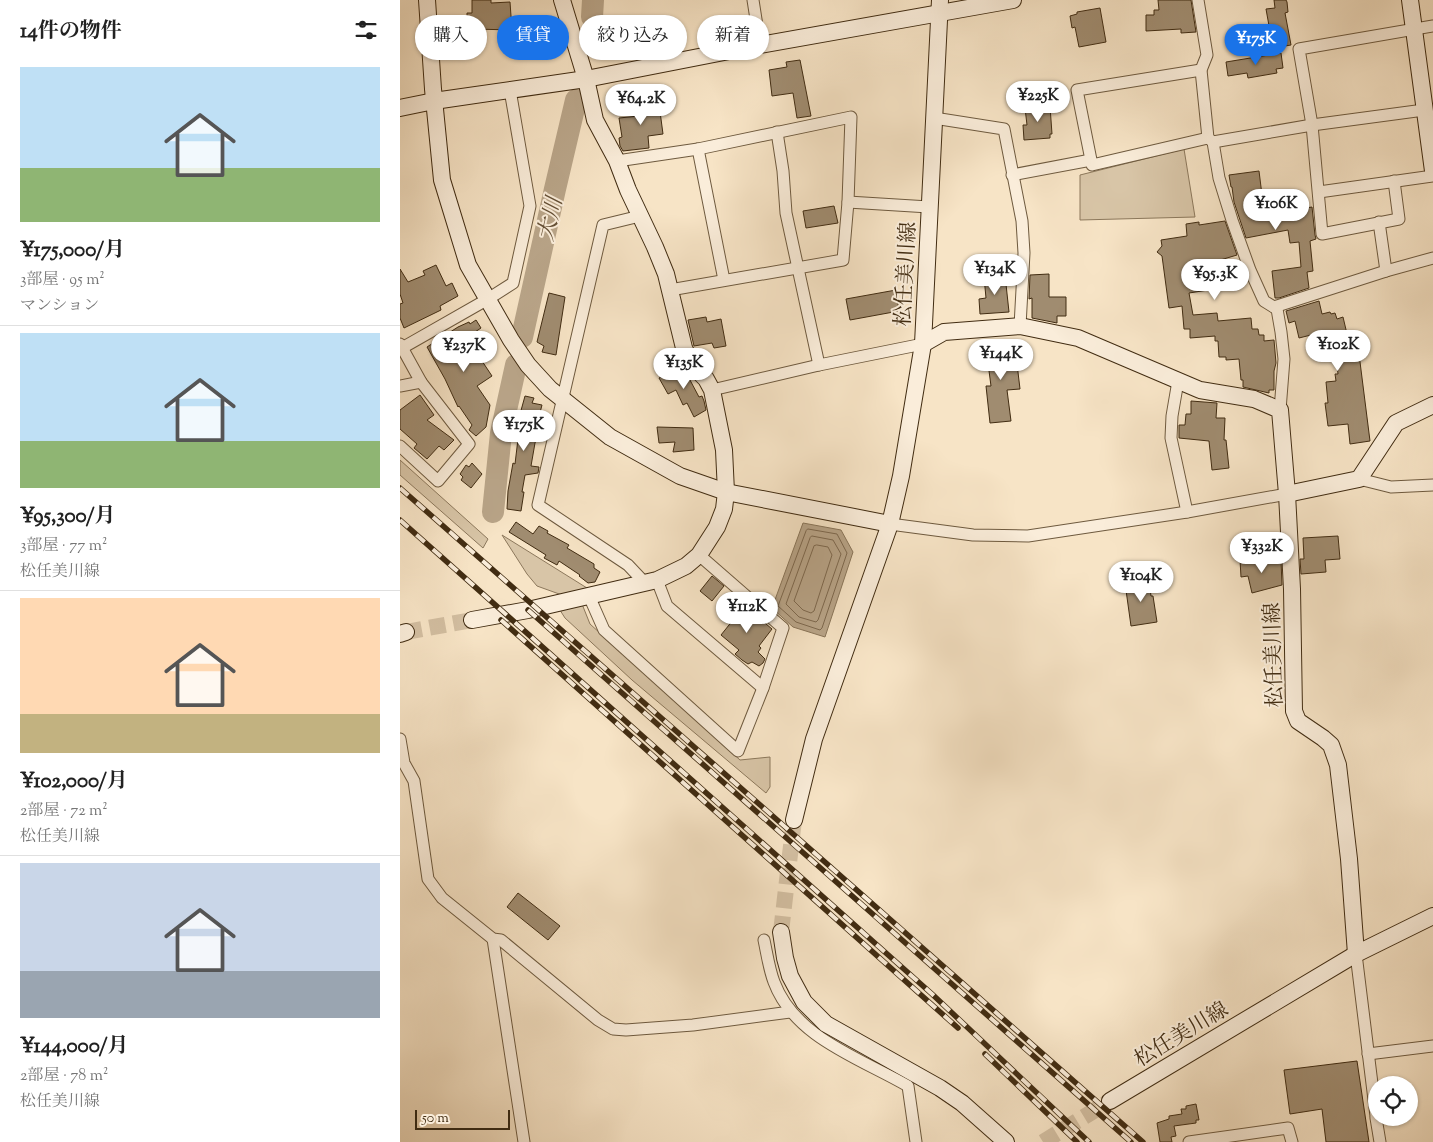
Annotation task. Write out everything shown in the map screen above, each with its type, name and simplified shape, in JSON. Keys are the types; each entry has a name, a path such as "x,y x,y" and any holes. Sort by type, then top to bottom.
{"street":[{"path":"427,0 442,180 468,264 528,365 550,389 610,437 680,476 726,492 890,524 973,535 1028,536 1187,512 1359,479 1390,487 1433,485"},
{"path":"472,620 651,582 686,566 699,555 717,527 724,509 726,492 724,450 712,390 706,379 693,366 684,348 670,290 656,247 628,190 617,161 595,120 586,79 562,0"},
{"path":"753,0 755,15"},
{"path":"769,43 940,7 1013,0"},
{"path":"1198,0 1207,55 1201,70 1211,140 1219,178 1250,270 1264,301 1277,309 1284,359 1280,410"},
{"path":"1410,0 1433,171"},
{"name":"松任美川線","path":"922,344 940,7"},
{"path":"1394,181 1399,218 1322,234 1312,125 1299,49 1433,26"},
{"path":"400,108 434,101 586,79 697,57"},
{"path":"1201,70 1078,90 1092,165 1211,140 1424,110"},
{"path":"400,446 438,481 469,444 421,382 401,346 488,300 513,283 530,206 510,90"},
{"path":"617,161 698,149 851,117 848,202 843,260 670,290"},
{"path":"934,118 1004,128 1022,221 1024,253 1020,326"},
{"path":"777,132 783,172 786,213 819,365"},
{"path":"698,149 724,280"},
{"path":"1012,175 1091,160"},
{"path":"1319,192 1433,176"},
{"path":"848,202 930,207"},
{"path":"640,216 603,225 538,505 651,582 667,606 763,688"},
{"path":"1378,222 1386,271"},
{"path":"1274,307 1433,258"},
{"name":"松任美川線","path":"922,344 944,332 1020,326 1078,338 1200,390 1254,399 1280,410 1292,589 1294,711 1298,721 1324,738 1331,745 1338,765 1349,860 1356,954 1110,1101"},
{"path":"712,390 819,365 922,344 901,476 890,524 814,739 794,820"},
{"path":"1178,381 1172,416 1171,438 1187,512"},
{"path":"400,386 421,382"},
{"path":"1359,479 1396,423 1433,405"},
{"path":"589,596 604,630 738,751 763,688 783,628 699,555"},
{"path":"400,739 402,764 414,781 428,880 442,898 493,939 501,940 598,1020 614,1029 693,1025 790,1012"},
{"path":"1371,1076 1356,954 1433,916"},
{"path":"782,932 784,958 790,976 804,1002 826,1024 940,1088 962,1103 1006,1142"},
{"path":"493,939 524,1142"},
{"path":"764,940 774,982 790,1012 834,1047 908,1086 916,1142"},
{"path":"1368,1054 1433,1046"},
{"path":"1377,1126 1380,1142"},
{"path":"1189,1142 1288,1128 1292,1142"}],"shaded area":[{"path":"1184,149 1195,217 1080,220 1080,175"},
{"path":"400,460 488,539 483,548 400,475"},
{"path":"502,535 587,588 562,595 537,586"},
{"path":"582,604 590,624 740,760 770,757 770,787 766,793 632,680 565,618 558,607"}],"water":[{"path":"803,523 841,530 853,552 825,637 793,627 772,608"}],"building":[{"path":"472,0 491,0 491,3 510,2 511,15 497,15 497,30 487,29 487,15 467,15 467,13 472,13"},
{"path":"1158,0 1191,0 1196,32 1181,33 1181,29 1146,31 1146,15 1154,15 1154,10 1159,10"},
{"path":"1274,0 1286,0 1287,2 1288,12 1285,13 1291,45 1273,48 1266,9 1275,8"},
{"path":"1100,8 1106,42 1079,47 1075,27 1072,28 1070,16 1077,14 1077,12"},
{"path":"1281,53 1283,68 1276,69 1277,73 1248,78 1247,73 1228,76 1226,62"},
{"path":"800,60 811,116 797,118 793,93 772,96 769,70 787,67 786,62"},
{"path":"649,97 650,106 659,104 663,134 648,136 649,148 623,151 619,138 622,137 619,118 639,116 636,99"},
{"path":"1050,106 1052,134 1050,134 1050,138 1024,140 1023,125 1027,125 1025,108"},
{"path":"1259,171 1262,195 1251,196 1254,217 1312,207 1316,239 1310,241 1313,271 1307,272 1309,288 1279,298 1275,298 1272,271 1301,267 1299,242 1290,243 1288,230 1246,238 1234,202 1229,175"},
{"path":"834,206 838,223 806,228 803,211"},
{"path":"1225,221 1237,255 1217,261 1221,288 1189,293 1193,315 1217,313 1218,321 1251,318 1252,329 1258,329 1259,335 1264,335 1264,341 1274,340 1276,363 1274,390 1269,390 1269,393 1243,387 1239,359 1226,360 1226,357 1219,357 1218,341 1215,341 1215,336 1190,338 1190,329 1184,329 1182,306 1169,308 1162,256 1157,252 1162,246 1161,240 1187,236 1186,224 1199,222 1199,225"},
{"path":"436,265 446,286 452,283 458,296 440,306 441,310 404,328 400,318 400,304 403,303 400,294 400,269 408,282 425,275 423,271"},
{"path":"1049,274 1049,297 1066,297 1066,316 1057,316 1057,323 1032,318 1032,298 1029,299 1030,275"},
{"path":"1005,275 1009,312 980,314 979,299 986,298 984,277"},
{"path":"896,290 899,311 850,320 846,299"},
{"path":"549,293 565,297 556,355 542,352 544,346 537,342"},
{"path":"1319,301 1322,314 1330,312 1331,314 1335,313 1337,319 1343,317 1352,355 1359,354 1370,441 1350,444 1348,424 1328,426 1325,403 1328,403 1326,382 1336,381 1335,374 1338,374 1336,356 1341,356 1334,332 1319,335 1319,333 1299,338 1295,321 1289,323 1286,311"},
{"path":"706,317 707,322 721,319 726,346 714,348 712,343 694,346 688,320"},
{"path":"476,320 481,328 472,334 480,349 476,352 492,376 477,386 490,405 486,427 476,436 469,430 472,425 458,407 427,347 458,327 469,322 470,324"},
{"path":"1007,343 1008,348 1015,347 1020,389 1007,390 1011,421 990,423 986,386 991,386 986,348"},
{"path":"682,365 699,397 702,396 704,401 706,410 694,417 687,403 683,405 676,390 668,394 659,378"},
{"path":"420,395 434,415 427,420 454,440 444,450 439,446 427,459 414,448 417,444 400,429 400,410"},
{"path":"525,396 534,398 532,403 542,405 537,424 541,425 535,443 531,466 539,467 538,473 525,475 521,511 507,509 508,491 513,463 515,464 520,426 517,425"},
{"path":"1191,401 1217,403 1216,418 1225,418 1224,440 1226,440 1229,468 1212,470 1209,441 1179,438 1179,425 1185,425 1186,414 1191,414"},
{"path":"657,427 693,428 694,450 673,452 675,442 659,443"},
{"path":"472,463 482,474 471,488 461,480 463,477 460,474 466,465 469,467"},
{"path":"516,522 533,534 539,526 548,531 547,533 569,545 567,548 594,564 594,568 600,572 595,582 588,583 580,575 559,561 557,565 544,558 546,555 509,532"},
{"path":"1338,536 1340,559 1325,560 1326,572 1301,574 1300,559 1304,559 1303,538"},
{"path":"1259,558 1259,563 1281,561 1282,585 1252,593 1248,576 1241,577 1240,560"},
{"path":"712,576 724,586 712,601 700,591"},
{"path":"1149,580 1157,622 1131,626 1125,583"},
{"path":"740,602 772,629 759,646 761,648 758,652 765,659 759,666 752,662 748,664 742,660 735,654 739,650 721,635 733,620 727,615"},
{"path":"518,893 560,926 548,940 507,907"},
{"path":"1357,1061 1369,1142 1326,1142 1322,1109 1290,1114 1284,1070"},
{"path":"1196,1104 1199,1120 1196,1120 1196,1123 1174,1126 1176,1136 1171,1137 1172,1142 1160,1142 1157,1123 1169,1119 1169,1116 1182,1114 1181,1109 1186,1109 1186,1106"}],"waterway":[{"name":"大川","path":"592,15 593,0"},
{"name":"大川","path":"522,337 576,100"},
{"name":"大川","path":"493,512 501,433 516,365"}],"tunnel":[{"path":"406,632 472,620"},
{"path":"781,932 794,820"},
{"path":"1043,1142 1110,1101"}],"railway":[{"path":"400,488 1143,1142"},
{"path":"400,520 932,994 1089,1142"},
{"path":"528,610 1131,1142"},
{"path":"501,620 958,1028"},
{"path":"985,1054 1077,1142"}]}
